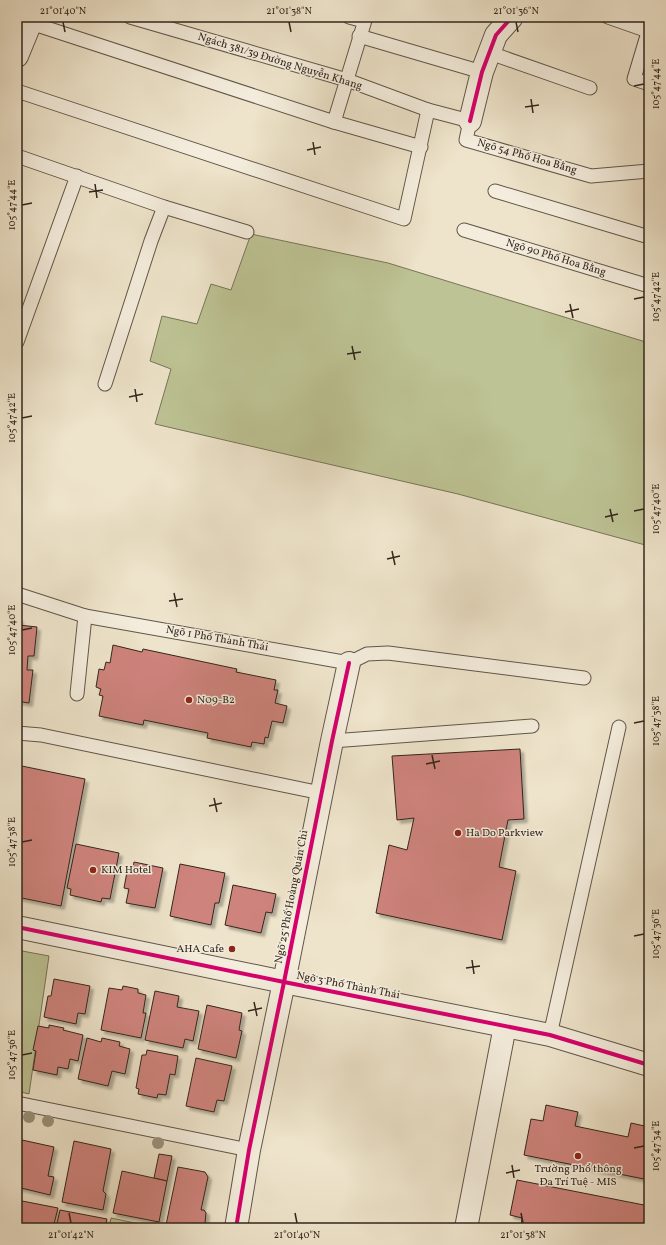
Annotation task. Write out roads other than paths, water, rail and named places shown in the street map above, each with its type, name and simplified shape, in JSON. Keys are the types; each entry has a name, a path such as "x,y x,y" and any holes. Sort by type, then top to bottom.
{"street":[{"name":"Ngõ 54 Phố Hoa Bằng","path":"470,121 482,72 496,34 512,17"},
{"path":"17,56 32,20"},
{"name":"Ngõ 25 Phố Hoàng Quán Chi","path":"236,1228 249,1150 321,793 349,663"},
{"name":"Ngõ 3 Phố Thành Thái","path":"17,927 550,1035 649,1065"},
{"path":"466,1228 506,1026"}],"lane":[{"name":"Ngách 381/39 Đường Nguyễn Khang","path":"130,17 346,80 428,110 470,121"},
{"path":"334,122 365,19 349,17"},
{"path":"608,17 649,30 634,78 649,84"},
{"path":"32,20 334,122 421,148"},
{"path":"359,36 482,72"},
{"path":"490,53 590,88"},
{"path":"17,91 404,219 421,148 428,110"},
{"name":"Ngõ 54 Phố Hoa Bằng","path":"470,121 466,140 591,176 649,171"},
{"path":"17,156 164,207 247,232"},
{"path":"17,342 77,176"},
{"path":"495,191 649,237"},
{"path":"105,384 151,241 164,207"},
{"name":"Ngõ 90 Phố Hoa Bằng","path":"464,230 649,286"},
{"name":"Ngõ 1 Phố Thành Thái","path":"17,594 85,616 349,663"},
{"path":"76,694 85,616"},
{"path":"349,663 367,654 388,653 584,678"},
{"path":"332,741 532,726"},
{"path":"550,1035 619,727"},
{"path":"17,733 41,735 321,793"},
{"path":"17,1103 249,1150"}],"place":[{"name":"N09-B2","path":"189,700"},
{"name":"Ha Do Parkview","path":"458,833"},
{"name":"KIM Hotel","path":"93,870"},
{"name":"AHA Cafe","path":"232,949"},
{"name":"Trường Phổ thông Đa Trí Tuệ - MIS","path":"578,1156"}]}
